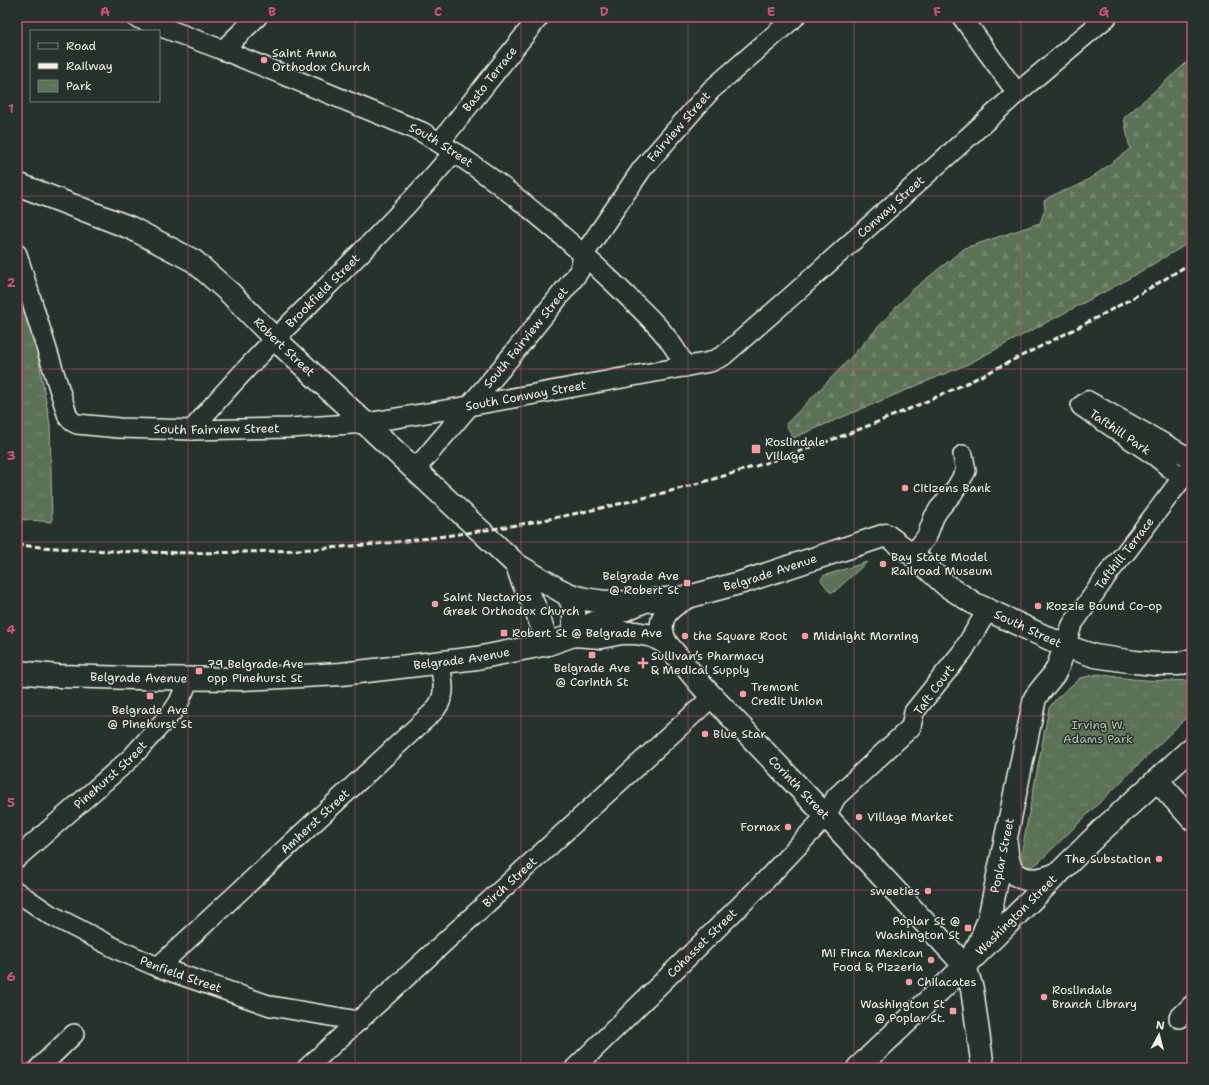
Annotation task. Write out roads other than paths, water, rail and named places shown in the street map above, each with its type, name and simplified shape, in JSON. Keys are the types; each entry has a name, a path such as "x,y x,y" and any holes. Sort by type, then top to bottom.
{"main road":[{"name":"Robert Street","path":"17,184 131,228 194,261 230,293 274,340 366,423 414,471 517,565 539,579 568,594 590,600 615,603 645,602"},
{"name":"South Street","path":"886,535 913,555 947,586 987,611 1065,646 1095,656 1117,660 1155,664 1188,662"},
{"name":"Belgrade Avenue","path":"17,672 93,677 243,679 367,672 498,655 548,644 574,635 591,624 645,602 688,597 764,575 886,535"},
{"name":"Robert Street","path":"517,565 522,580 536,610 548,644"},
{"path":"562,591 570,598 574,608 574,635"},
{"path":"666,643 661,630 663,619 673,606 688,597"},
{"name":"Corinth Street","path":"574,635 601,636 636,633 653,636 666,643 712,697 826,816 965,966"},
{"name":"Poplar Street","path":"965,966 979,944 989,919 1036,698 1040,690 1054,674 1059,665 1065,646"},
{"name":"Washington Street","path":"858,1068 965,966 1102,831 1192,748"},
{"path":"1157,780 1192,819"},
{"path":"1005,840 1010,867 1014,873 1022,878 1031,880 1040,879 1059,873"},
{"path":"965,966 972,989 983,1068"}],"street":[{"name":"South Street","path":"135,17 223,50 422,132 447,147 519,200 584,254 667,336 680,354 685,367"},
{"path":"223,50 257,17"},
{"name":"Basto Terrace","path":"447,147 540,17"},
{"path":"962,17 1017,93"},
{"name":"Conway Street","path":"685,367 710,362 722,356 794,294 1017,93 1107,17"},
{"name":"Fairview Street","path":"584,254 647,163 711,90 789,19"},
{"name":"Brookfield Street","path":"192,430 274,340 380,234 444,165 447,147"},
{"name":"South Fairview Street","path":"17,254 69,419 77,424 102,427 192,430 290,428 366,423"},
{"name":"South Fairview Street","path":"414,471 574,278 579,271 584,254"},
{"name":"South Conway Street","path":"366,423 685,367"},
{"name":"Tafthill Park","path":"1187,472 1154,455 1081,406 1088,401 1192,460"},
{"path":"913,555 927,536 931,522 939,509 953,493 966,471 963,455"},
{"name":"Tafthill Terrace","path":"1065,646 1072,625 1110,571 1187,472"},
{"name":"Taft Court","path":"826,816 836,797 911,727 914,712 963,651 987,611"},
{"name":"Amherst Street","path":"158,967 439,707 444,694 440,663"},
{"name":"Pinehurst Street","path":"17,858 131,758 173,711 179,702 189,679"},
{"name":"Birch Street","path":"307,1068 712,697"},
{"name":"Cohasset Street","path":"575,1068 761,885 826,816"},
{"name":"Penfield Street","path":"17,892 49,914 121,951 158,967 271,1006 359,1020"},
{"path":"39,1068 74,1034"}],"railway":[{"path":"17,545 86,550 191,553 295,550 375,544 455,535 534,522 613,505 691,485 768,462 844,435 918,405 978,378 1081,326 1149,289 1192,262"}],"place":[{"name":"Saint Anna Orthodox Church","path":"264,60"},
{"name":"Roslindale Village","path":"756,449"},
{"name":"Citizens Bank","path":"905,488"},
{"name":"Bay State Model Railroad Museum","path":"883,564"},
{"name":"Belgrade Ave @ Robert St","path":"687,583"},
{"name":"Saint Nectarios Greek Orthodox Church","path":"435,604"},
{"name":"Rozzie Bound Co-op","path":"1038,606"},
{"name":"Robert St @ Belgrade Ave","path":"504,633"},
{"name":"the Square Root","path":"685,636"},
{"name":"Midnight Morning","path":"805,636"},
{"name":"Belgrade Ave @ Corinth St","path":"592,655"},
{"name":"Sullivan’s Pharmacy & Medical Supply","path":"643,663"},
{"name":"79 Belgrade Ave opp Pinehurst St","path":"199,671"},
{"name":"Tremont Credit Union","path":"743,694"},
{"name":"Belgrade Ave @ Pinehurst St","path":"150,696"},
{"name":"Blue Star","path":"705,734"},
{"name":"Village Market","path":"859,817"},
{"name":"Fornax","path":"788,827"},
{"name":"The Substation","path":"1159,859"},
{"name":"sweeties","path":"928,891"},
{"name":"Poplar St @ Washington St","path":"968,928"},
{"name":"Mi Finca Mexican Food & Pizzeria","path":"931,960"},
{"name":"Chilacates","path":"909,982"},
{"name":"Roslindale Branch Library","path":"1044,997"},
{"name":"Washington St @ Poplar St.","path":"953,1011"}],"park label":[{"name":"Irving W. Adams Park","path":"1098,732"}]}
